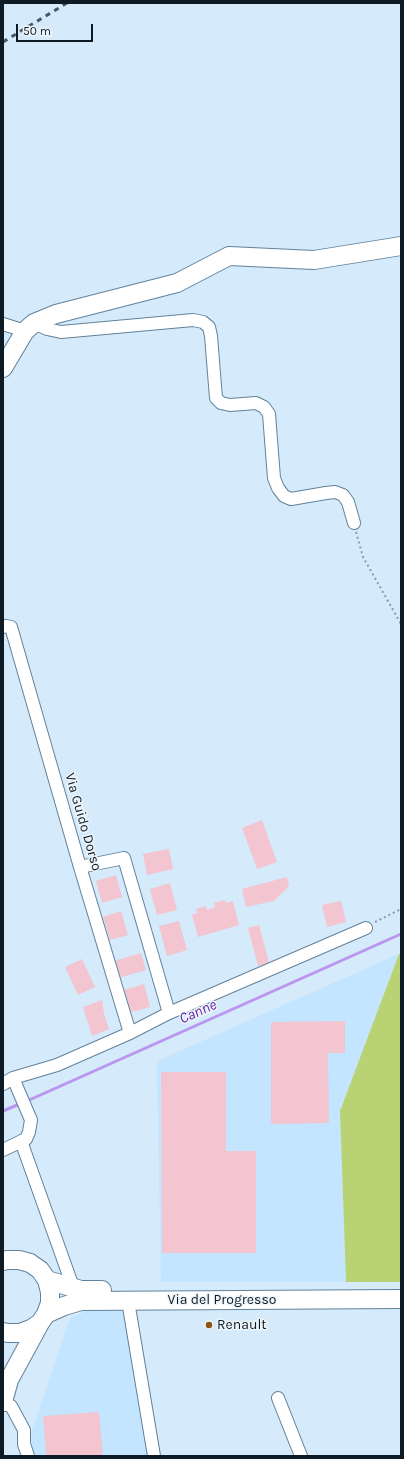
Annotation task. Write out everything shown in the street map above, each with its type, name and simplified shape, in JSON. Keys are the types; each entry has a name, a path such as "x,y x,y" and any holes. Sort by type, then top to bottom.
{"street":[{"path":"3,368 30,327 56,314 177,283 229,256 314,260 401,246"},
{"path":"3,324 61,332 193,320 203,322 209,327 211,336 216,398 221,403 230,405 256,403 264,407 269,414 274,478 278,488 284,496 292,499 335,492 343,496 348,502 354,523"},
{"name":"Via Guido Dorso","path":"3,627 11,627 80,867 130,1033"},
{"path":"80,867 124,858 169,1013"},
{"path":"3,1150 26,1139 31,1120 18,1090 8,1081 57,1065 130,1033 169,1013 366,928"},
{"path":"21,1141 73,1287"},
{"path":"3,1261 19,1260 30,1263 40,1270 47,1280 50,1292 50,1303 9,1380 3,1403 11,1406 24,1430 24,1444 28,1456"},
{"name":"Via del Progresso","path":"47,1280 81,1290 401,1288"},
{"name":"Via del Progresso","path":"3,1332 20,1333 31,1329 43,1318 64,1306 81,1301 401,1299"},
{"path":"128,1301 154,1456"},
{"path":"278,1398 301,1456"}],"path":[{"path":"354,523 363,557 401,624"},
{"path":"366,928 401,910"}],"shaded area":[{"path":"399,954 340,1111 346,1282 161,1282 157,1061"},
{"path":"123,1309 149,1456 33,1456 31,1434 70,1318 89,1310"}],"green space":[{"path":"399,954 401,954 401,1282 346,1282 340,1111"}],"building":[{"path":"262,820 277,862 257,869 242,828"},
{"path":"169,849 173,869 147,875 143,854"},
{"path":"116,875 122,897 102,903 96,881"},
{"path":"287,877 289,886 274,901 246,907 242,889"},
{"path":"170,883 177,910 157,915 150,889"},
{"path":"225,900 226,903 233,901 239,925 198,937 192,915 197,913 196,909 206,906 207,910 215,907 214,903"},
{"path":"341,901 346,922 327,927 322,905"},
{"path":"121,911 128,935 110,940 103,917"},
{"path":"179,921 187,950 167,956 159,926"},
{"path":"259,925 269,963 258,966 248,928"},
{"path":"141,953 146,970 119,978 114,961"},
{"path":"82,959 95,987 78,995 65,967"},
{"path":"144,984 150,1007 131,1012 124,990"},
{"path":"102,1000 104,1014 109,1029 92,1036 83,1007"},
{"path":"345,1021 345,1053 328,1053 329,1123 271,1124 271,1022"},
{"path":"161,1072 226,1072 226,1151 256,1151 256,1253 162,1253"},
{"path":"99,1412 103,1456 46,1456 43,1416"}],"waterway":[{"name":"Canne","path":"27,1101 401,934"},
{"name":"Canne","path":"3,1111 22,1103"}],"railway":[{"path":"3,42 67,3"}],"place":[{"name":"Renault","path":"209,1325"}]}
